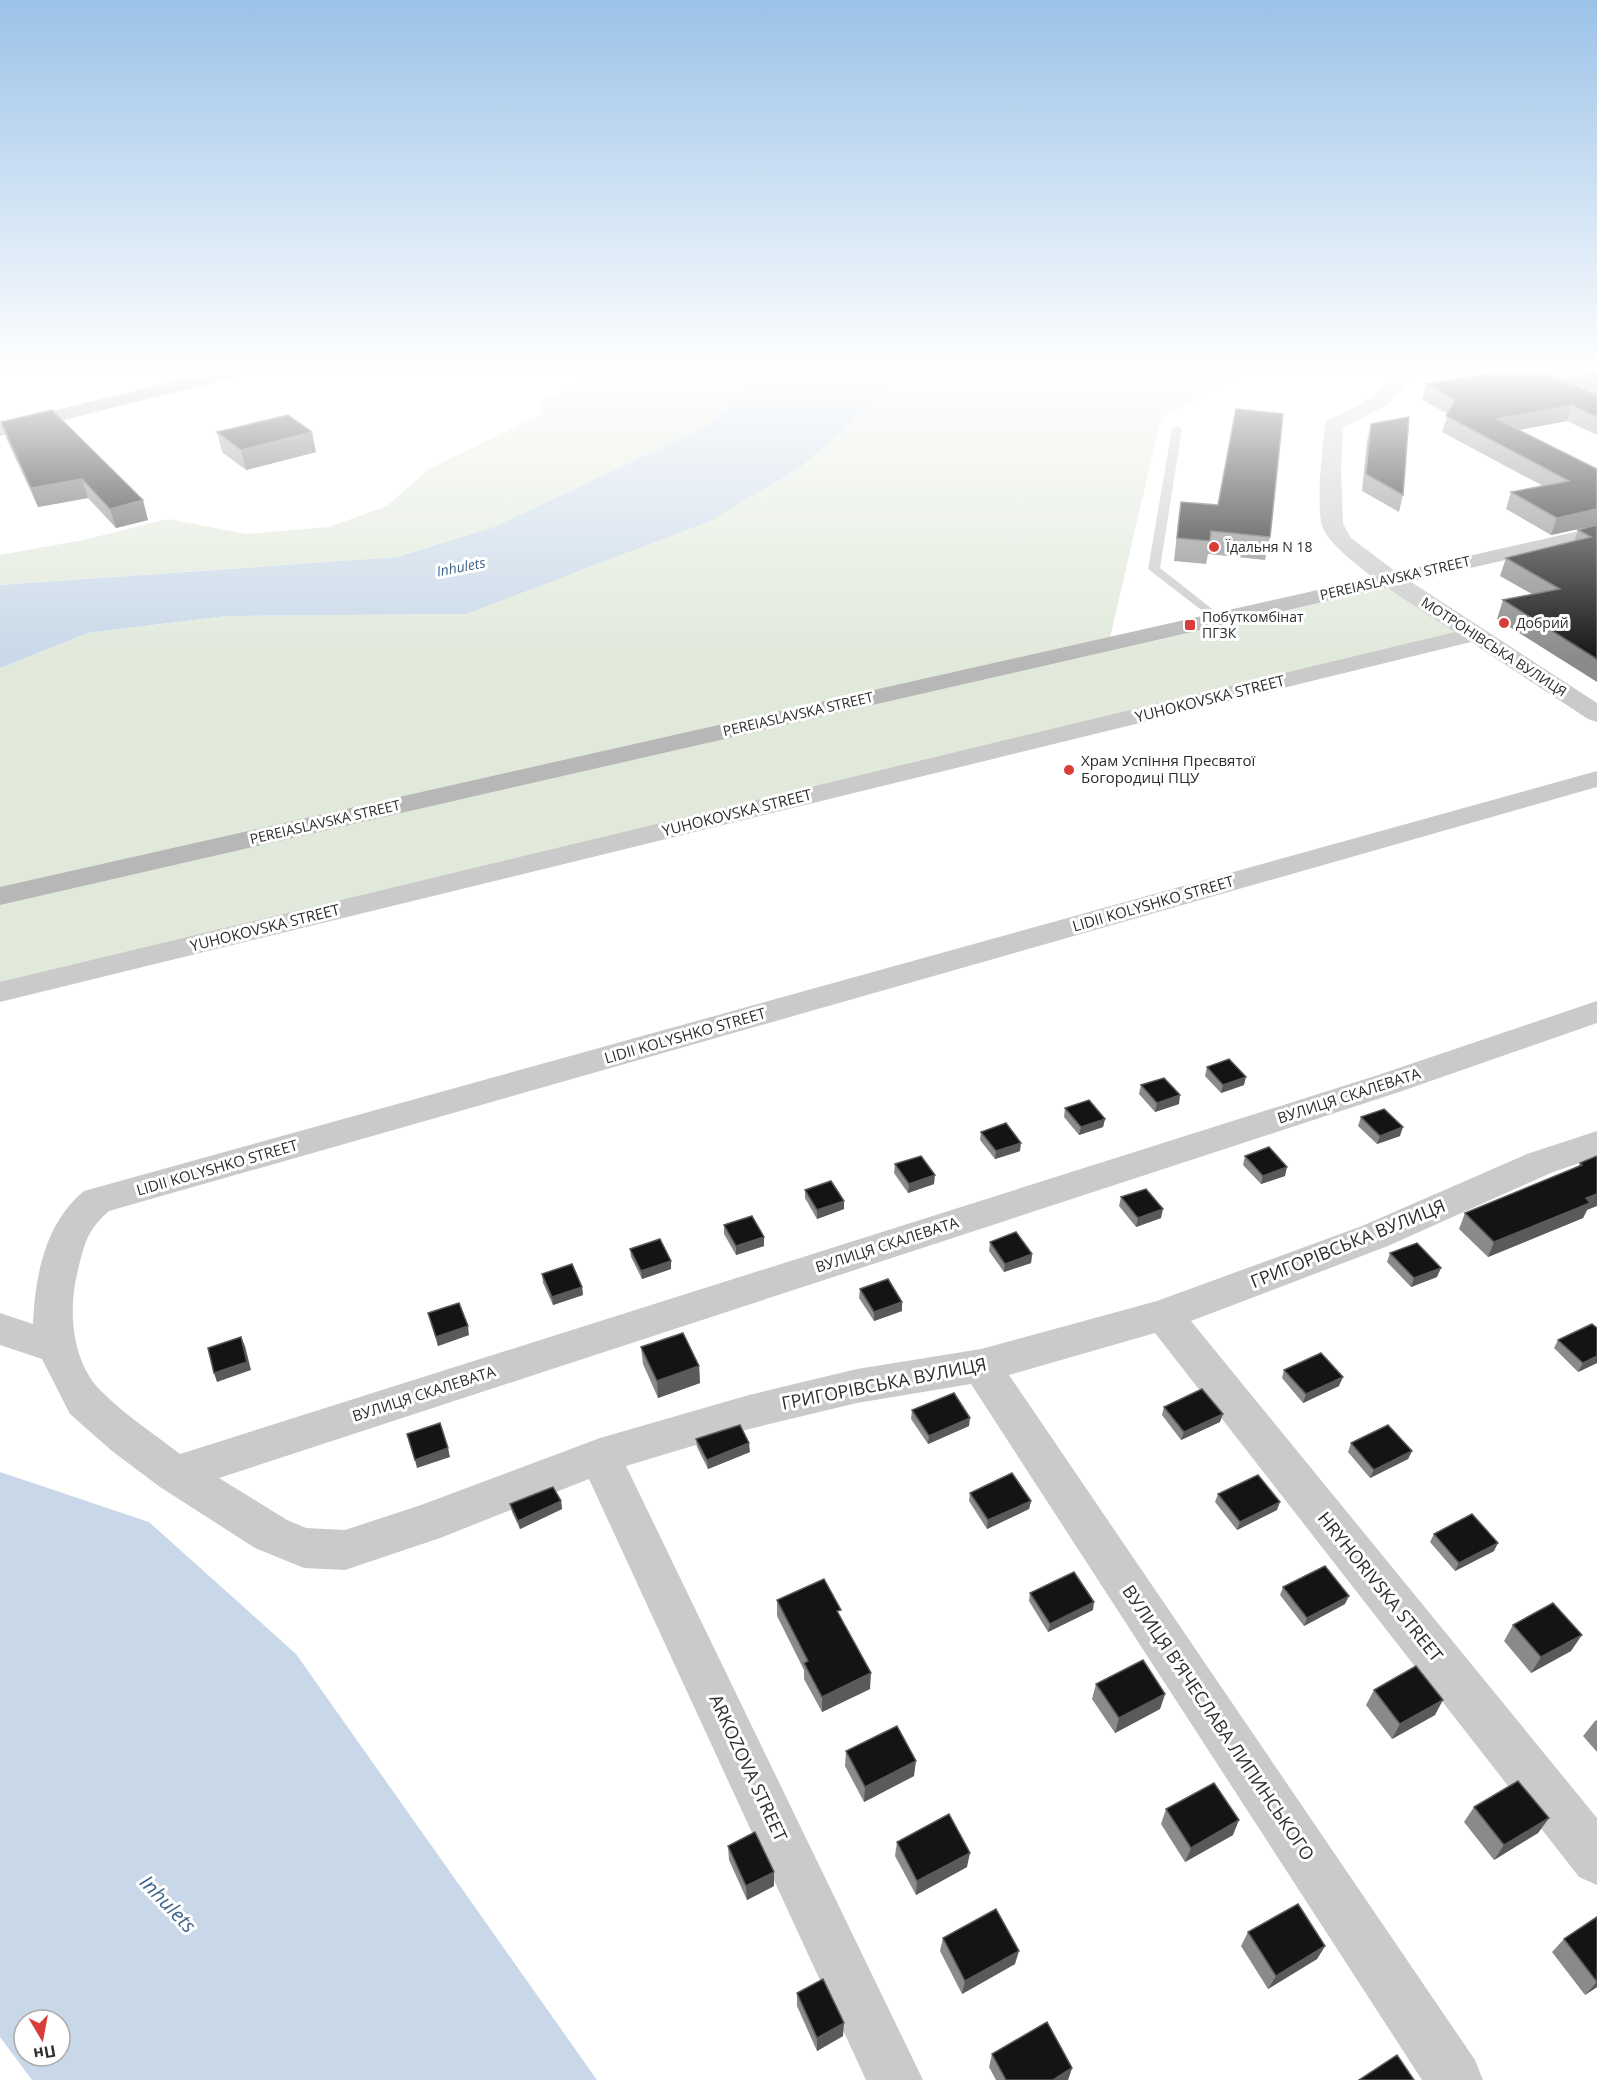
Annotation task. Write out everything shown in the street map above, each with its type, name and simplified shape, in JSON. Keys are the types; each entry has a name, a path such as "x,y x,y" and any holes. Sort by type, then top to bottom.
{"street":[{"name":"МОТРОНІВСЬКА ВУЛИЦЯ","path":"1331,467 1332,524 1343,542 1391,579 1597,714"},
{"name":"PEREIASLAVSKA STREET","path":"0,896 1597,532"},
{"name":"YUHOKOVSKA STREET","path":"0,992 1475,634"},
{"name":"LIDII KOLYSHKO STREET","path":"175,1474 127,1438 85,1402 69,1375 58,1348 53,1323 56,1282 66,1240 81,1214 97,1202 1597,779"},
{"name":"ВУЛИЦЯ СКАЛЕВАТА","path":"175,1474 1387,1084 1597,1012"},
{"name":"ГРИГОРІВСЬКА ВУЛИЦЯ","path":"175,1474 271,1534 304,1548 345,1550 424,1524 600,1456 749,1412 836,1391 981,1366 1163,1315 1376,1236 1540,1163 1597,1144"},
{"name":"HRYHORIVSKA STREET","path":"1163,1315 1597,1859"},
{"path":"0,1329 58,1348"},
{"name":"ВУЛИЦЯ В’ЯЧЕСЛАВА ЛИПИНСЬКОГО","path":"981,1366 1455,2080"},
{"name":"ARKOZOVA STREET","path":"600,1456 895,2080"}],"lane":[{"path":"1171,467 1154,569 1217,618"}],"shaded area":[{"path":"433,467 620,467 494,527 395,557 0,585 0,555 83,540 168,519 247,534 329,527 387,506"},
{"path":"739,467 1150,467 1109,642 1391,579 1475,634 0,991 0,668 88,633 226,616 466,614"}],"water":[{"name":"Inhulets","path":"620,467 800,467 710,521 466,614 226,616 88,633 0,668 0,585 396,557 494,527"},
{"name":"Inhulets","path":"0,1472 149,1522 296,1654 597,2080 32,2080 23,2068 72,2068 72,2008 12,2008 12,2053 0,2037"}],"building":[{"path":"21,467 110,467 143,500 110,509 82,479 31,488"},
{"path":"1225,467 1277,467 1270,537 1211,531 1210,541 1177,538 1181,502 1218,505"},
{"path":"1367,467 1405,467 1403,495 1366,474"},
{"path":"1543,467 1597,469 1597,509 1557,518 1511,492 1569,481"},
{"path":"1597,525 1597,659 1503,600 1560,589 1506,558 1591,537 1578,530"},
{"path":"1229,1059 1246,1077 1223,1085 1207,1067"},
{"path":"1164,1078 1180,1095 1157,1103 1141,1085"},
{"path":"1089,1100 1105,1119 1081,1127 1065,1108"},
{"path":"1384,1109 1403,1127 1380,1136 1361,1117"},
{"path":"1006,1123 1021,1143 996,1151 981,1132"},
{"path":"1269,1147 1287,1167 1263,1176 1245,1156"},
{"path":"921,1156 935,1175 909,1184 895,1164"},
{"path":"1597,1156 1597,1194 1586,1198 1590,1203 1494,1242 1465,1213 1582,1165 1580,1163"},
{"path":"831,1181 844,1201 817,1210 805,1190"},
{"path":"1146,1189 1163,1209 1138,1218 1121,1197"},
{"path":"752,1216 764,1237 736,1246 724,1225"},
{"path":"1016,1232 1032,1254 1005,1264 990,1242"},
{"path":"660,1239 671,1261 641,1271 630,1249"},
{"path":"1417,1243 1441,1268 1414,1278 1390,1253"},
{"path":"572,1264 582,1287 552,1297 542,1274"},
{"path":"888,1279 902,1302 874,1312 860,1289"},
{"path":"459,1303 468,1326 436,1337 428,1313"},
{"path":"1592,1324 1597,1328 1597,1356 1583,1363 1558,1340"},
{"path":"683,1333 699,1366 657,1381 641,1347"},
{"path":"241,1337 247,1362 214,1373 208,1348"},
{"path":"1321,1353 1343,1377 1306,1394 1284,1370"},
{"path":"1202,1389 1223,1414 1184,1432 1164,1407"},
{"path":"954,1393 970,1418 929,1436 912,1410"},
{"path":"440,1423 448,1448 415,1460 407,1434"},
{"path":"740,1425 749,1443 707,1460 696,1439"},
{"path":"1388,1425 1412,1451 1374,1470 1351,1443"},
{"path":"1012,1473 1031,1501 988,1520 970,1493"},
{"path":"1258,1475 1280,1502 1240,1522 1218,1494"},
{"path":"553,1487 561,1501 518,1521 510,1504"},
{"path":"1472,1514 1498,1543 1459,1563 1434,1534"},
{"path":"1325,1566 1349,1596 1307,1618 1283,1587"},
{"path":"1074,1572 1094,1602 1050,1624 1030,1593"},
{"path":"824,1579 841,1610 837,1611 871,1673 822,1697 804,1663 808,1661 777,1600"},
{"path":"1553,1603 1582,1635 1541,1657 1513,1625"},
{"path":"1143,1660 1165,1694 1119,1718 1096,1684"},
{"path":"1416,1666 1443,1700 1400,1724 1374,1690"},
{"path":"897,1726 916,1761 865,1787 846,1751"},
{"path":"1518,1781 1549,1818 1504,1845 1474,1807"},
{"path":"1214,1783 1239,1820 1191,1848 1166,1809"},
{"path":"949,1814 970,1853 917,1881 897,1842"},
{"path":"755,1832 774,1872 746,1886 728,1846"},
{"path":"1298,1904 1325,1946 1276,1976 1248,1932"},
{"path":"996,1909 1019,1951 965,1981 943,1938"},
{"path":"1597,1917 1597,1982 1564,1939"},
{"path":"823,1979 844,2023 817,2038 797,1993"},
{"path":"1047,2022 1072,2068 1053,2080 1006,2080 992,2054"},
{"path":"1397,2055 1414,2080 1359,2080"}],"place":[{"name":"Їдальня N 18","path":"1214,547"},
{"name":"Добрий","path":"1504,623"},
{"name":"Побуткомбінат ПГЗК","path":"1190,625"},
{"name":"Храм Успіння Пресвятої Богородиці ПЦУ","path":"1069,770"}]}
